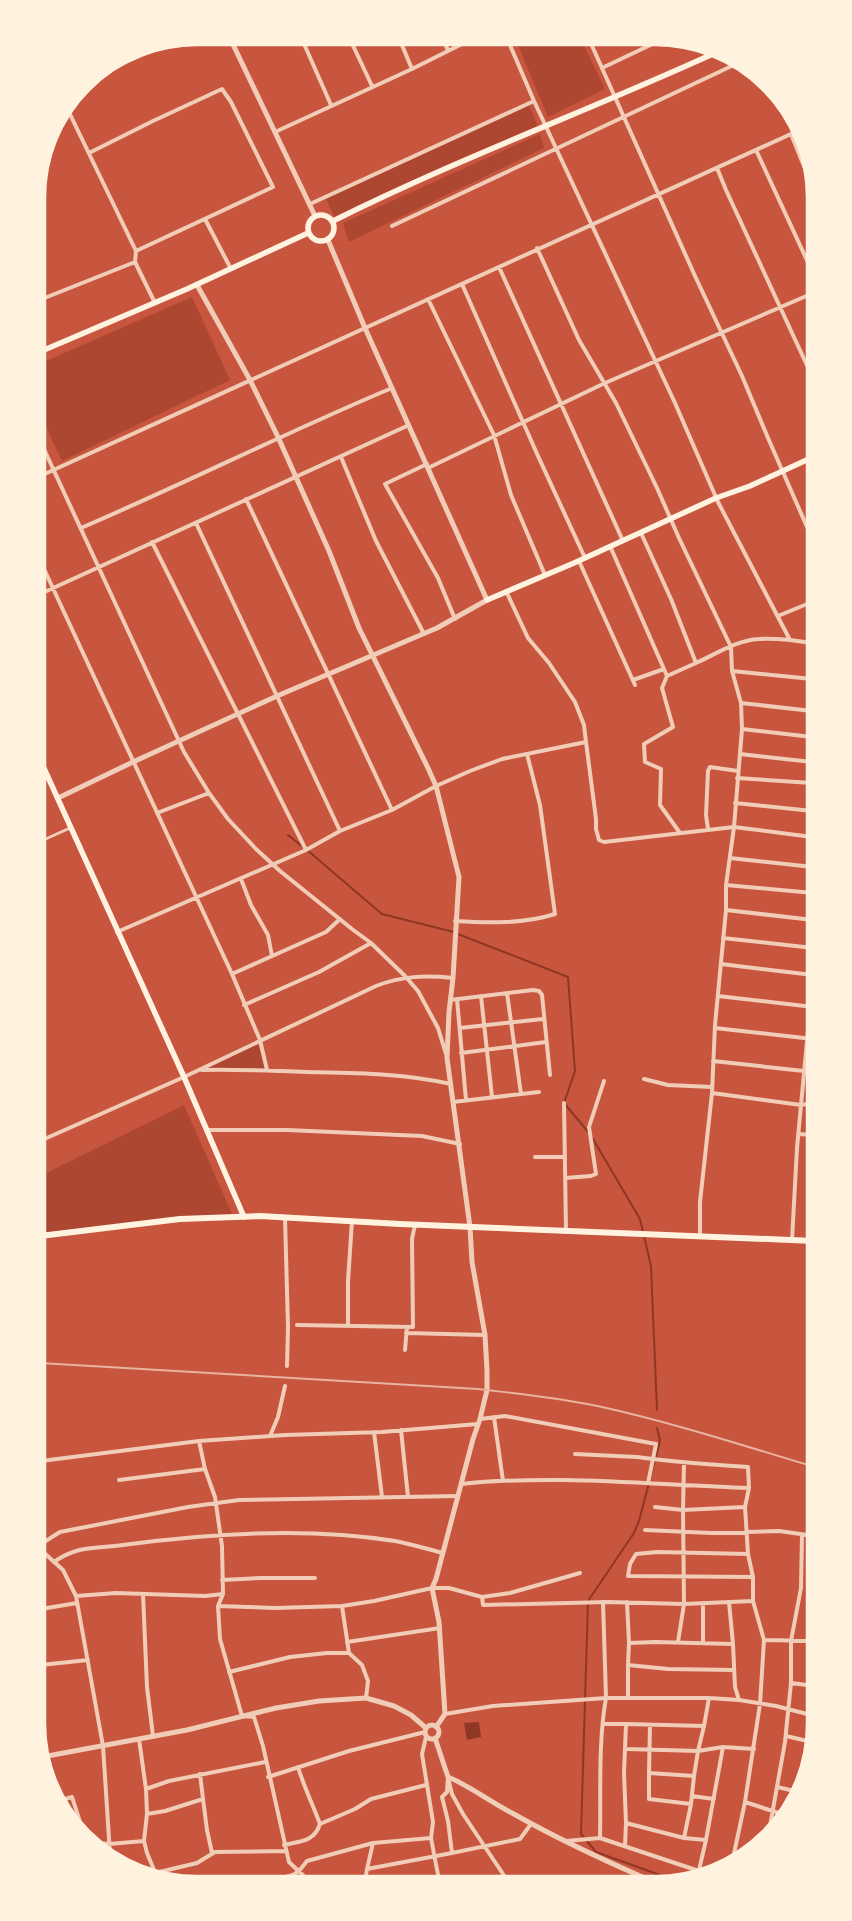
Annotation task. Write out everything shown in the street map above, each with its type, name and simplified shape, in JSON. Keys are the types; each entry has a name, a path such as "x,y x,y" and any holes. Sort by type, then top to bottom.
{"main road":[{"path":"333,221 382,196 710,56"},
{"path":"325,215 333,221 334,232 328,240 318,241 308,233 308,222 315,216 325,215"},
{"path":"45,351 197,285 308,233"},
{"path":"487,600 586,558 716,498 750,486 807,460"},
{"path":"45,770 184,1077 244,1216"},
{"path":"45,1235 180,1219 244,1216 415,1225 807,1241"}],"street":[{"path":"233,45 315,216"},
{"path":"305,45 332,105"},
{"path":"353,45 372,86"},
{"path":"402,45 412,69"},
{"path":"446,45 448,50"},
{"path":"275,132 412,69 459,45"},
{"path":"510,45 556,149 675,403 716,498 790,640"},
{"path":"592,45 659,193 694,276 723,333 807,527"},
{"path":"602,68 650,45"},
{"path":"392,226 732,66"},
{"path":"89,154 153,121 222,89 231,102 272,187 136,250"},
{"path":"310,204 534,101"},
{"path":"70,115 136,250 135,262 154,303"},
{"path":"45,474 537,248 791,134 803,164"},
{"path":"756,150 807,262"},
{"path":"717,168 807,365"},
{"path":"205,219 231,269"},
{"path":"58,798 277,696 424,634 455,619 487,600 365,328 328,240"},
{"path":"537,248 579,340 605,384 657,488 731,647 732,671 741,703 742,729 734,827 726,885 726,910 715,1028 712,1093 700,1202 700,1236"},
{"path":"45,298 135,262"},
{"path":"499,267 593,472 622,541"},
{"path":"462,284 574,537 586,558"},
{"path":"197,285 250,380 278,437 329,550 359,628 374,654 436,786 458,877 447,1058"},
{"path":"455,619 438,578 385,484 605,384 807,296"},
{"path":"428,299 494,435 511,495 545,575"},
{"path":"81,528 224,464 278,437 392,388"},
{"path":"45,592 409,426"},
{"path":"45,452 179,742 209,793 228,819 273,865 352,930 371,943 406,977 418,991 438,1028 447,1058 460,1144 464,1193 470,1227 472,1262 484,1335 487,1385 479,1422 472,1438 443,1553 432,1588 440,1628 445,1714 436,1727"},
{"path":"341,457 376,542 424,634"},
{"path":"246,499 392,810"},
{"path":"196,523 340,831"},
{"path":"641,533 671,599 696,663"},
{"path":"152,542 306,850"},
{"path":"610,546 667,676"},
{"path":"579,561 635,685"},
{"path":"45,572 232,974 260,1040 267,1070"},
{"path":"506,592 528,638 549,663 575,702 584,725 596,829 599,840 604,842 734,827 807,836"},
{"path":"778,616 807,604"},
{"path":"680,833 660,806 661,769 645,762 644,744 673,727 662,688 667,676 731,647 759,638 807,642"},
{"path":"633,680 664,669"},
{"path":"732,671 807,678"},
{"path":"741,703 807,710"},
{"path":"742,729 807,736"},
{"path":"117,932 273,865 306,850 340,831 392,810 436,786 502,759 586,742"},
{"path":"455,922 541,918 555,914 540,805 527,754"},
{"path":"740,754 807,761"},
{"path":"708,829 706,815 708,771 710,767 738,771"},
{"path":"737,778 807,783"},
{"path":"157,813 209,793"},
{"path":"735,803 807,811"},
{"path":"45,839 70,828"},
{"path":"730,858 807,866"},
{"path":"241,879 251,905 268,935 272,956"},
{"path":"726,885 807,892"},
{"path":"726,910 807,919"},
{"path":"232,974 326,932 340,919"},
{"path":"723,938 807,947"},
{"path":"244,1005 319,972 371,943"},
{"path":"721,964 807,975"},
{"path":"45,1139 184,1077 376,986 406,977 431,976 453,978"},
{"path":"450,1000 539,991 542,995 550,1075"},
{"path":"507,993 521,1094"},
{"path":"481,996 492,1097"},
{"path":"718,996 807,1006"},
{"path":"457,999 466,1100"},
{"path":"460,1028 543,1019"},
{"path":"715,1028 807,1039 797,1148 792,1240"},
{"path":"462,1053 546,1042"},
{"path":"713,1061 804,1072"},
{"path":"199,1070 267,1070 388,1075 424,1078 451,1084"},
{"path":"644,1079 668,1085 712,1087"},
{"path":"565,1178 596,1174 589,1127 604,1081"},
{"path":"453,1102 539,1092"},
{"path":"712,1093 801,1105 807,1104"},
{"path":"564,1103 566,1231"},
{"path":"207,1130 286,1130 422,1136 460,1144"},
{"path":"799,1134 807,1135"},
{"path":"536,1157 565,1156"},
{"path":"285,1218 288,1327 287,1366"},
{"path":"348,1326 348,1281 352,1221"},
{"path":"297,1325 413,1327 412,1239 415,1225"},
{"path":"405,1350 407,1327"},
{"path":"406,1333 484,1335"},
{"path":"270,1436 278,1416 285,1386"},
{"path":"45,1460 199,1441 401,1430 479,1422 505,1416 656,1444 650,1483"},
{"path":"494,1417 503,1481"},
{"path":"401,1430 408,1497"},
{"path":"374,1432 382,1497"},
{"path":"199,1441 205,1469 216,1502 221,1534 223,1594 218,1606 220,1639 242,1716"},
{"path":"575,1454 748,1467 749,1488 745,1507 748,1554 753,1577 753,1601 764,1640 760,1704 754,1748 734,1854"},
{"path":"678,1642 684,1604 684,1463"},
{"path":"119,1480 205,1469"},
{"path":"461,1484 503,1481 650,1483 749,1488"},
{"path":"45,1541 60,1532 216,1502 284,1498 458,1496"},
{"path":"655,1508 683,1510 745,1507"},
{"path":"645,1530 684,1532 780,1531 807,1535"},
{"path":"54,1562 68,1552 83,1549 221,1534 347,1536 396,1541 443,1553"},
{"path":"770,1822 790,1710 791,1641 801,1588 802,1535"},
{"path":"748,1554 657,1552 636,1554 630,1564 628,1576 753,1577"},
{"path":"45,1554 64,1570 76,1596 103,1746 109,1848"},
{"path":"218,1606 275,1608 342,1606 432,1588 449,1588 482,1597 510,1593 580,1573"},
{"path":"222,1580 315,1578"},
{"path":"76,1596 116,1593 205,1596 223,1594"},
{"path":"143,1594 147,1687 153,1736"},
{"path":"482,1597 483,1604 584,1602 684,1604 753,1601"},
{"path":"600,1838 603,1724 606,1698 603,1602"},
{"path":"627,1602 629,1643 628,1698"},
{"path":"729,1602 733,1644 734,1687 739,1700"},
{"path":"45,1608 77,1603"},
{"path":"703,1603 703,1642"},
{"path":"342,1606 349,1652 362,1665 368,1681 366,1698"},
{"path":"348,1642 440,1628"},
{"path":"764,1640 807,1641"},
{"path":"629,1643 703,1642 733,1644"},
{"path":"229,1672 290,1657 349,1652"},
{"path":"45,1664 88,1660"},
{"path":"628,1666 733,1670"},
{"path":"791,1683 807,1685"},
{"path":"48,1755 139,1739 276,1708 319,1701 366,1698 394,1706 411,1715 430,1739 435,1738 439,1733 436,1727"},
{"path":"445,1714 493,1706 588,1699 708,1698 739,1700 807,1714"},
{"path":"684,1838 708,1698"},
{"path":"242,1716 254,1717 289,1862 304,1876"},
{"path":"603,1724 704,1726"},
{"path":"625,1846 624,1774 627,1749 626,1724"},
{"path":"436,1727 432,1725 426,1732 422,1754 433,1822 431,1838 438,1876"},
{"path":"650,1725 649,1799 691,1804"},
{"path":"268,1776 349,1751 426,1732"},
{"path":"786,1736 806,1741"},
{"path":"435,1738 452,1794 462,1814 504,1876"},
{"path":"139,1739 146,1789 144,1841 152,1869"},
{"path":"627,1749 698,1751 724,1747 754,1748"},
{"path":"699,1869 724,1747"},
{"path":"146,1789 169,1781 265,1762"},
{"path":"284,1845 312,1838 317,1834 320,1824 313,1804 305,1790 298,1767"},
{"path":"200,1774 212,1853"},
{"path":"649,1774 694,1776"},
{"path":"448,1777 564,1841 641,1876"},
{"path":"448,1777 447,1792 442,1797 448,1821 452,1852"},
{"path":"320,1824 355,1809 371,1798 426,1785"},
{"path":"777,1787 791,1790"},
{"path":"64,1799 72,1796 80,1820"},
{"path":"692,1796 714,1799"},
{"path":"146,1814 165,1811 203,1799"},
{"path":"745,1802 777,1813"},
{"path":"626,1823 684,1838 706,1840"},
{"path":"367,1869 520,1839 532,1824"},
{"path":"289,1876 299,1871 307,1860 373,1843 431,1838"},
{"path":"564,1841 600,1838 698,1870"},
{"path":"103,1843 144,1841"},
{"path":"366,1876 373,1843"},
{"path":"164,1872 197,1863 212,1853 228,1851 261,1853 286,1851"}],"shaded area":[{"path":"518,45 584,45 605,89 548,117"},
{"path":"529,105 538,126 335,218 326,199"},
{"path":"540,134 544,148 349,242 343,223"},
{"path":"192,297 230,380 62,461 45,424 45,361"},
{"path":"258,1044 265,1069 206,1069"},
{"path":"184,1105 232,1214 45,1234 45,1174"},
{"path":"479,1722 481,1737 467,1740 464,1723"}],"waterway":[{"path":"288,835 303,847"},
{"path":"307,850 382,914 454,932"},
{"path":"458,934 568,977 575,1071 564,1103 589,1133"},
{"path":"593,1139 640,1219 651,1266 657,1410"},
{"path":"657,1428 660,1441 639,1521 634,1533 588,1601 581,1834 596,1852 662,1876"}],"railway":[{"path":"45,1363 478,1389 540,1396 629,1413 807,1465"}]}
